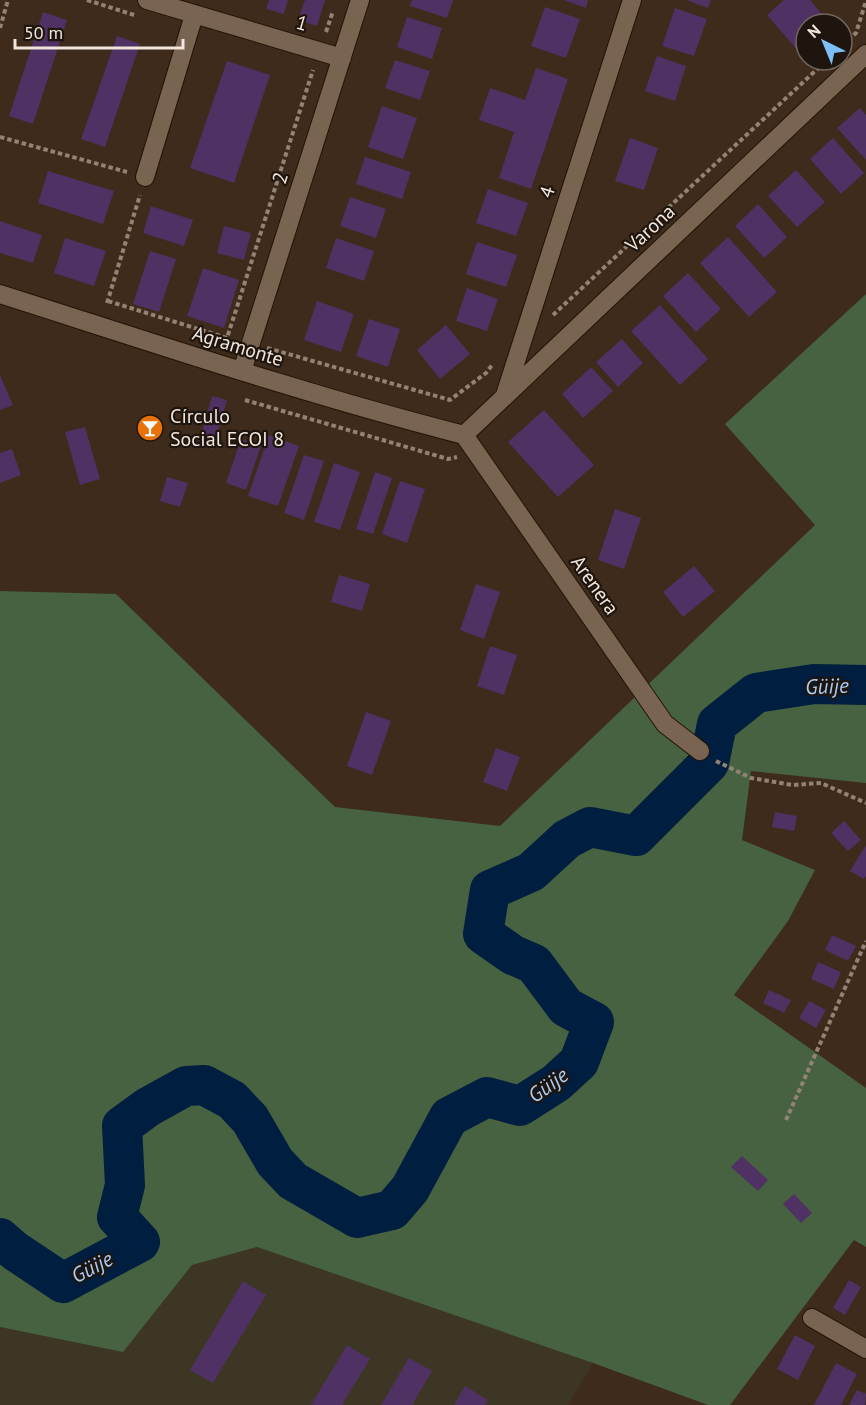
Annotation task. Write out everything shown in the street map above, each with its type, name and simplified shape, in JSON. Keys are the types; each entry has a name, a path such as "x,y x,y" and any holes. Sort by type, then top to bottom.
{"street":[{"name":"2","path":"242,371 360,0"},
{"name":"4","path":"504,398 632,0"},
{"name":"1","path":"145,9 194,15 342,58"},
{"path":"146,177 194,15"},
{"name":"Varona","path":"464,435 866,54"},
{"name":"Agramonte","path":"0,294 242,371 464,435"},
{"name":"Arenera","path":"464,435 665,724 700,751"},
{"path":"812,1318 866,1348"}],"path":[{"path":"0,28 9,0"},
{"path":"87,0 145,9"},
{"path":"856,33 866,1"},
{"path":"108,301 227,338 314,70 303,67"},
{"path":"553,315 814,72"},
{"path":"0,137 146,177 100,326"},
{"path":"265,347 450,400 486,373 496,361"},
{"path":"733,770 751,778 794,785 821,783 866,803"},
{"path":"786,1120 866,941"}],"shaded area":[{"path":"257,1247 593,1363 568,1405 0,1405 0,1327 123,1351 192,1265"}],"green space":[{"path":"866,294 866,783 751,771 742,840 815,870 788,921 734,995 866,1088 866,1247 854,1240 730,1405 708,1405 257,1247 192,1265 123,1352 0,1327 0,591 116,594 335,807 500,826 815,525 725,424"}],"building":[{"path":"269,0 288,0 284,14 266,9"},
{"path":"305,0 325,0 317,26 298,20"},
{"path":"412,0 453,0 447,18 410,6"},
{"path":"564,0 588,0 586,8"},
{"path":"686,0 711,0 708,8"},
{"path":"784,0 810,0 820,12 794,12 794,46 767,15"},
{"path":"545,7 580,19 566,58 531,46"},
{"path":"675,8 707,19 694,56 662,46"},
{"path":"43,12 67,20 33,124 9,116"},
{"path":"407,17 442,28 432,59 397,47"},
{"path":"117,36 140,44 105,147 81,139"},
{"path":"657,56 686,66 675,101 645,91"},
{"path":"395,60 430,71 420,100 385,88"},
{"path":"227,61 270,75 234,183 190,168"},
{"path":"536,68 568,79 531,189 499,178 514,132 479,120 490,88 525,100"},
{"path":"382,106 417,118 403,159 368,147"},
{"path":"860,108 866,115 866,160 837,128"},
{"path":"630,138 658,148 644,190 615,181"},
{"path":"833,138 864,173 841,194 810,159"},
{"path":"365,157 411,172 402,199 356,184"},
{"path":"796,170 825,202 797,227 768,196"},
{"path":"48,171 114,191 103,224 38,203"},
{"path":"488,189 528,203 516,236 476,223"},
{"path":"350,197 386,209 376,238 340,226"},
{"path":"758,204 787,237 764,258 735,226"},
{"path":"151,206 193,220 184,246 143,233"},
{"path":"0,221 42,235 33,263 0,253"},
{"path":"224,226 251,233 244,260 217,253"},
{"path":"728,237 777,292 749,317 700,263"},
{"path":"65,238 106,251 94,286 54,273"},
{"path":"336,238 374,251 364,281 326,268"},
{"path":"477,242 517,255 506,287 466,274"},
{"path":"150,251 176,259 159,312 133,304"},
{"path":"203,268 239,280 224,328 187,316"},
{"path":"688,273 721,309 696,332 663,296"},
{"path":"467,288 498,299 487,331 456,321"},
{"path":"317,301 354,314 341,352 304,340"},
{"path":"660,305 708,359 680,385 631,331"},
{"path":"369,319 400,329 388,367 356,356"},
{"path":"446,325 470,354 440,379 417,350"},
{"path":"622,339 643,363 618,387 596,362"},
{"path":"591,367 613,391 583,418 562,394"},
{"path":"0,375 13,405 0,410"},
{"path":"212,396 227,400 213,449 198,445"},
{"path":"544,410 594,465 558,497 508,442"},
{"path":"85,427 100,479 80,485 65,432"},
{"path":"269,435 299,446 278,506 248,496"},
{"path":"241,439 261,446 246,490 226,483"},
{"path":"12,449 21,475 0,483 0,453"},
{"path":"304,455 324,461 304,520 284,513"},
{"path":"334,463 360,472 340,530 314,522"},
{"path":"375,472 392,478 373,534 356,529"},
{"path":"167,477 188,483 180,507 160,501"},
{"path":"400,481 425,489 407,543 382,534"},
{"path":"615,509 641,518 624,569 598,560"},
{"path":"694,566 715,591 683,617 663,592"},
{"path":"339,575 370,584 362,611 331,602"},
{"path":"476,584 500,592 484,639 460,630"},
{"path":"490,646 517,655 504,695 477,686"},
{"path":"366,712 391,721 372,775 347,766"},
{"path":"496,748 520,757 507,791 483,782"},
{"path":"775,812 797,816 794,831 772,827"},
{"path":"844,821 861,840 848,851 831,833"},
{"path":"866,845 866,876 864,879 850,871"},
{"path":"832,935 856,946 848,961 825,950"},
{"path":"818,962 841,972 834,989 811,979"},
{"path":"769,990 791,1000 784,1013 763,1003"},
{"path":"809,1001 826,1010 816,1028 799,1018"},
{"path":"742,1156 768,1180 758,1191 731,1167"},
{"path":"794,1194 812,1213 801,1223 783,1204"},
{"path":"849,1280 861,1287 845,1315 833,1308"},
{"path":"243,1281 266,1295 213,1383 190,1370"},
{"path":"795,1335 815,1346 798,1380 777,1369"},
{"path":"347,1345 370,1359 342,1405 311,1405"},
{"path":"409,1358 432,1371 412,1405 381,1405"},
{"path":"836,1363 857,1374 841,1405 814,1405"},
{"path":"465,1386 488,1400 485,1405 454,1405"},
{"path":"857,1390 866,1394 865,1405 849,1405"}],"waterway":[{"name":"Güije","path":"0,1238 15,1251 63,1283 140,1242 117,1217 125,1185 122,1126 148,1107 186,1086 204,1085 232,1100 250,1119 275,1162 293,1181 357,1218 392,1210 410,1189 449,1117 487,1097 520,1106 556,1083 579,1062 594,1022 566,1007 534,964 513,955 483,934 490,890 531,872 567,839 590,827 636,836 709,763 717,724 756,693 814,684 866,685"}],"place":[{"name":"Círculo Social ECOI 8","path":"150,428"}]}
